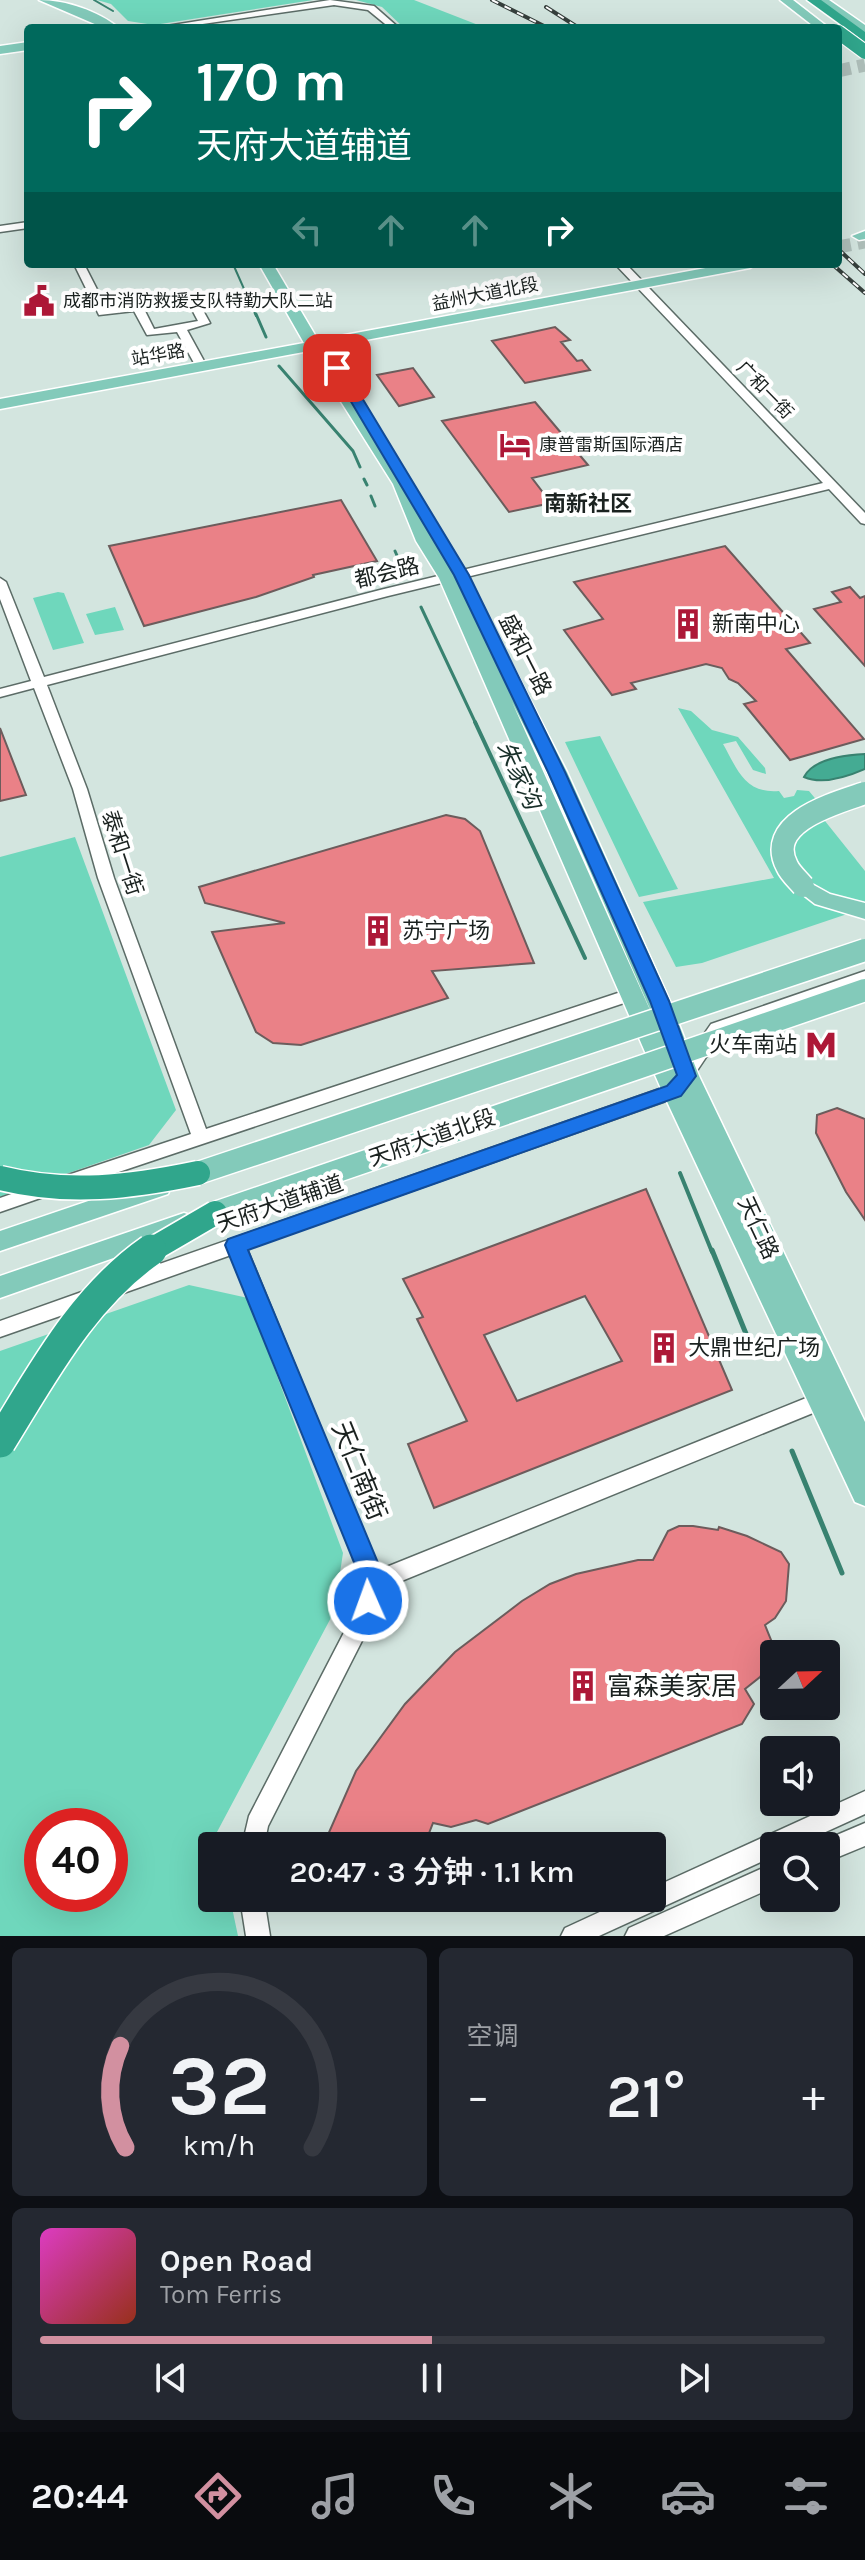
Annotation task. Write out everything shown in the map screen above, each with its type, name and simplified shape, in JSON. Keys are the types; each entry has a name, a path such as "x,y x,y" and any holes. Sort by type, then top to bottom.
{"highway":[{"path":"795,0 827,24"},
{"path":"813,0 865,38"},
{"path":"842,35 861,50"},
{"path":"0,1178 73,1191 119,1189 198,1173"},
{"path":"0,1442 66,1339 109,1285 140,1257 215,1213"}],"main road":[{"path":"45,0 105,24"},
{"path":"63,0 105,16 117,24"},
{"path":"786,0 818,24"},
{"path":"822,0 865,31"},
{"path":"842,41 861,50 865,59"},
{"path":"0,52 24,49"},
{"path":"269,268 316,343"},
{"path":"278,268 316,343"},
{"name":"益州大道北段","path":"638,282 697,268"},
{"name":"益州大道北段","path":"316,343 725,268"},
{"name":"站华路","path":"0,397 316,343"},
{"name":"站华路","path":"0,404 316,343"},
{"name":"盛和一路","path":"316,343 368,415 557,772 659,1001"},
{"name":"盛和一路","path":"452,572 633,994 680,1084"},
{"path":"865,793 804,816 790,830 782,848 788,869 808,891 842,907 865,911"},
{"name":"天府大道北段","path":"0,1241 865,950"},
{"name":"天府大道北段","path":"0,1287 865,990"},
{"name":"天仁路","path":"659,1001 680,1084 829,1398 865,1493"},
{"name":"天仁路","path":"829,1398 865,1451"}],"street":[{"path":"185,24 334,2 371,8 390,24"},
{"path":"0,221 24,217"},
{"path":"0,229 24,226"},
{"path":"81,268 103,313 137,307 191,298 205,323 151,333 137,307"},
{"name":"广和一街","path":"624,268 865,520"},
{"path":"180,328 198,361"},
{"name":"都会路","path":"0,693 38,679 452,572 828,481"},
{"name":"泰和一街","path":"0,582 80,789 106,878 201,1138"},
{"name":"都会路","path":"0,684 38,679"},
{"path":"0,1205 633,994 708,1012 865,959"},
{"path":"680,1084 717,1028 865,977"},
{"name":"天府大道辅道","path":"0,1329 680,1084"},
{"name":"天仁南街","path":"236,1245 374,1582"},
{"path":"256,1832 362,1620 374,1582 829,1398"},
{"path":"573,1936 865,1802"},
{"path":"840,1845 865,1834"},
{"path":"637,1936 760,1881"},
{"path":"254,1912 258,1936"}],"shaded area":[{"path":"97,0 313,0 160,24 128,21 111,4"},
{"path":"356,0 414,0 476,24 400,24 382,7"},
{"path":"64,593 84,643 53,650 33,598"},
{"path":"115,607 124,630 95,635 86,614"},
{"path":"678,708 691,711 712,730 738,737 765,768 766,774 753,770 736,741 723,744 743,778 750,784 767,791 779,791 784,798 794,796 797,790 809,791 819,803 797,819 825,821 865,871 865,908 702,963 676,967 643,902 774,878"},
{"path":"600,736 678,889 639,897 565,742"},
{"path":"865,754 865,769 858,772 826,780 804,777 822,762"},
{"path":"75,837 176,1110 149,1145 0,1197 0,857"},
{"path":"189,1285 248,1298 343,1553 334,1612 217,1832 198,1832 198,1912 233,1912 238,1936 0,1936 0,1351"}],"building":[{"path":"555,327 570,340 561,342 577,361 582,360 590,370 525,383 492,341"},
{"path":"413,368 434,397 399,406 377,375"},
{"name":"康普雷斯国际酒店","path":"535,402 588,465 532,478 551,503 509,512 442,421"},
{"path":"341,500 377,561 313,575 256,597 144,626 109,546"},
{"name":"新南中心","path":"725,546 810,643 786,649 864,739 790,760 744,704 756,701 738,683 729,679 722,668 706,664 631,683 636,689 612,695 564,630 603,619 574,582"},
{"path":"850,587 860,598 865,596 865,666 814,609 841,602 832,592"},
{"path":"0,728 26,795 0,801"},
{"name":"苏宁广场","path":"446,815 465,819 480,831 534,963 432,971 448,998 301,1045 273,1043 256,1032 212,932 285,923 205,903 199,887"},
{"path":"837,1108 865,1119 865,1220 846,1192 816,1133 817,1115"},
{"name":"大鼎世纪广场","path":"646,1189 732,1390 434,1508 408,1444 467,1421 417,1319 423,1317 403,1279","holes":["585,1296 622,1361 517,1401 484,1335"]},
{"name":"富森美家居","path":"679,1526 718,1530 719,1527 747,1536 781,1552 789,1564 786,1601 775,1618 765,1625 771,1640 760,1640 760,1677 745,1689 754,1704 742,1724 488,1824 476,1820 451,1827 433,1823 429,1832 329,1832 356,1771 405,1704 455,1652 522,1601 550,1584 576,1574 638,1560 653,1560 668,1531"}],"waterway":[{"name":"朱家沟","path":"94,0 113,11"},
{"name":"朱家沟","path":"235,268 256,316"},
{"name":"朱家沟","path":"256,314 266,337"},
{"name":"朱家沟","path":"279,366 353,451 360,467"},
{"name":"朱家沟","path":"364,479 367,485"},
{"name":"朱家沟","path":"371,496 375,506"},
{"name":"朱家沟","path":"395,551 402,567"},
{"name":"朱家沟","path":"421,607 476,724"},
{"name":"朱家沟","path":"475,722 585,958"},
{"name":"朱家沟","path":"680,1173 712,1252"},
{"name":"朱家沟","path":"712,1250 753,1351"},
{"name":"朱家沟","path":"792,1451 842,1573"}],"tunnel":[{"path":"842,70 865,65"},
{"path":"842,246 865,242"}],"railway":[{"path":"492,0 540,24"},
{"path":"546,7 573,24"},
{"path":"842,253 865,274"},
{"path":"837,268 865,293"}],"place":[{"name":"成都市消防救援支队特勤大队二站","path":"39,301"},
{"name":"康普雷斯国际酒店","path":"515,445"},
{"name":"新南中心","path":"688,624"},
{"name":"苏宁广场","path":"378,931"},
{"name":"火车南站","path":"821,1045"},
{"name":"大鼎世纪广场","path":"664,1348"},
{"name":"富森美家居","path":"583,1686"}],"district":[{"name":"南新社区","path":"588,504"}],"route":[{"path":"337,368 462,575 476,611 557,772 659,1001 687,1076 674,1091 236,1245 374,1582 368,1601"}]}
